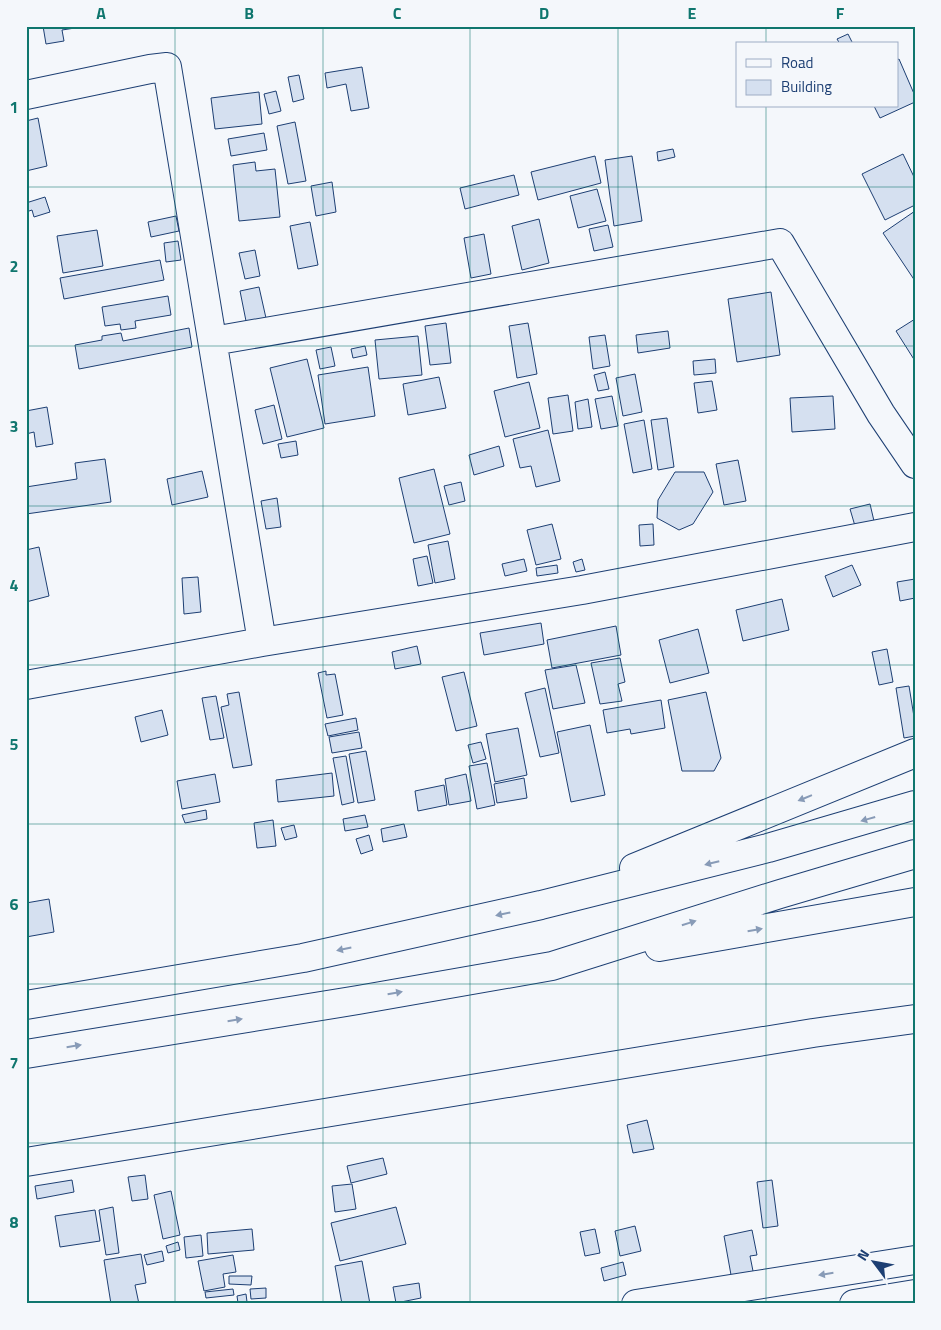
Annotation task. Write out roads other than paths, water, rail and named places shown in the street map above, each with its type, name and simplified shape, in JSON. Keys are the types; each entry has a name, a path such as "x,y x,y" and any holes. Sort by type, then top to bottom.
{"street":[{"path":"26,95 167,67 214,341 262,642"},
{"path":"214,341 780,243 884,420 915,464"},
{"path":"26,685 262,642 582,590 915,527"},
{"path":"542,906 915,753"},
{"path":"26,1005 303,958 542,906 768,848 915,805"},
{"path":"552,966 780,894 915,854"},
{"path":"26,1054 358,1000 915,902"},
{"path":"26,1162 794,1036 915,1019"},
{"path":"636,1304 915,1260"},
{"path":"854,1304 915,1294"}]}
